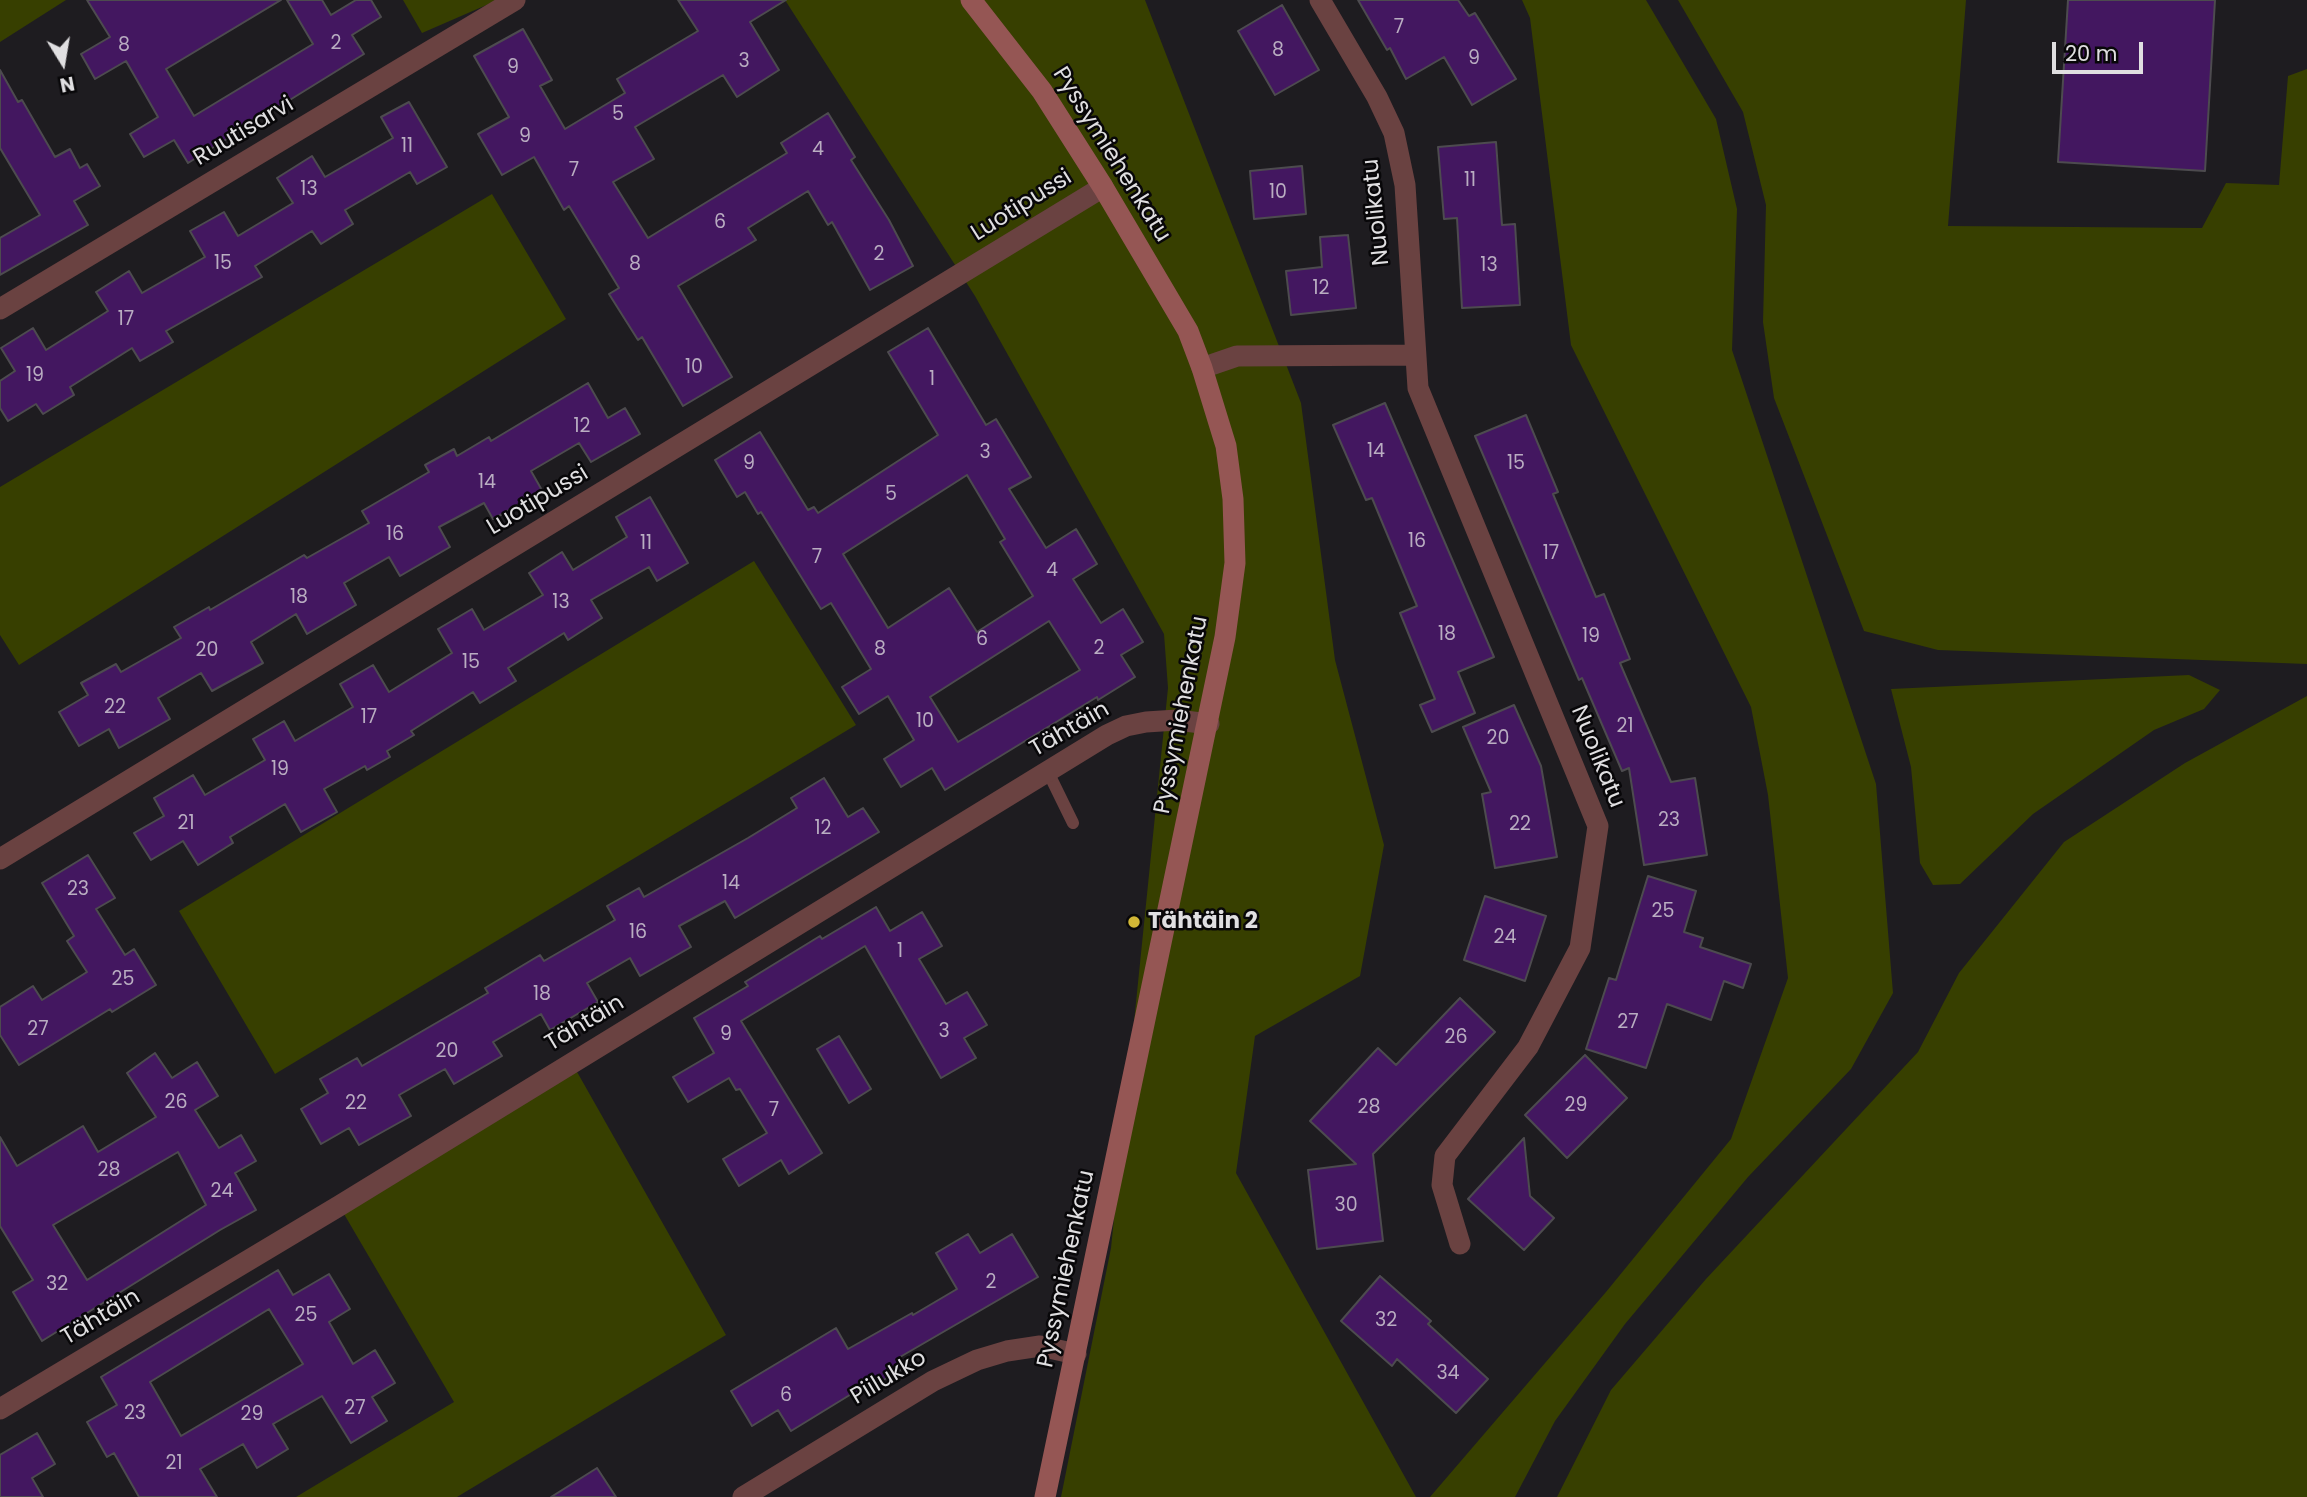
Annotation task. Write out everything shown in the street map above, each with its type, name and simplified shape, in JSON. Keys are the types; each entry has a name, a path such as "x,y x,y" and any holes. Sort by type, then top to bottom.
{"street":[{"name":"Ruutisarvi","path":"0,310 515,0"},
{"name":"Pyssymiehenkatu","path":"971,0 1042,91 1103,187 1188,331 1226,446 1233,499 1235,563 1226,637 1045,1497"},
{"name":"Nuolikatu","path":"1320,0 1377,97 1394,133 1405,185 1418,388 1598,826 1580,948 1528,1047 1445,1156 1442,1185 1460,1244"},
{"name":"Luotipussi","path":"0,859 1103,187"},
{"path":"1202,368 1237,356 1415,355"},
{"name":"Tähtäin","path":"0,1409 339,1206 1107,735 1126,726 1146,722 1177,720 1209,723"},
{"name":"Piilukko","path":"743,1497 933,1381 976,1360 1007,1350 1040,1346 1076,1354"}],"lane":[{"path":"1048,772 1073,822"}],"green space":[{"path":"0,0 66,0 0,42"},
{"path":"403,0 498,0 422,33"},
{"path":"785,0 1145,0 1301,403 1335,660 1384,845 1360,976 1255,1036 1236,1173 1416,1497 1061,1497 1111,1248 1168,688 1164,634 975,296"},
{"path":"1522,0 1646,0 1716,119 1737,209 1732,350 1876,784 1893,993 1851,1069 1748,1177 1625,1324 1555,1421 1515,1497 1430,1497 1606,1292 1731,1139 1788,978 1768,795 1751,707 1571,345 1530,18"},
{"path":"1678,0 1966,0 1948,226 2202,228 2226,183 2279,185 2288,76 2307,69 2307,664 1938,650 1864,631 1774,398 1763,322 1766,205 1743,112"},
{"path":"492,194 566,319 19,665 0,635 0,487"},
{"path":"754,561 856,725 275,1074 179,911"},
{"path":"2189,675 2220,690 2204,709 2154,730 2033,814 1960,884 1933,885 1920,863 1911,767 1891,689"},
{"path":"2307,696 2307,1497 1557,1497 1611,1390 1706,1279 1918,1052 1959,973 2064,842 2185,763"},
{"path":"572,1063 726,1335 457,1497 296,1497 454,1402 344,1214"}],"building":[{"path":"87,0 281,0 166,69 194,116 313,44 287,0 322,0 331,15 356,0 371,0 381,17 352,35 364,54 188,163 174,140 144,157 130,134 158,117 126,61 95,79 81,54 110,37"},
{"path":"678,0 786,0 750,22 779,70 737,97 723,75 635,127 654,159 613,182 648,238 787,153 781,143 828,113 855,157 851,160 889,220 913,266 870,290 832,222 828,225 808,191 748,228 756,240 678,286 732,377 683,406 642,337 638,340 609,294 619,288 569,206 564,210 534,157 502,175 478,134 509,117 474,56 523,29 552,80 540,86 565,129 625,93 617,79 698,31"},
{"path":"1358,0 1458,0 1469,16 1475,13 1516,79 1472,105 1444,57 1406,79 1390,48 1387,50"},
{"path":"2068,0 2215,0 2205,171 2058,162"},
{"path":"1282,5 1319,70 1275,95 1238,31"},
{"path":"0,70 18,102 22,100 55,157 70,149 80,168 87,164 100,186 74,201 88,225 0,275 0,238 40,215 0,148"},
{"path":"409,102 447,167 417,184 410,172 345,210 353,224 321,244 312,231 255,266 262,277 166,331 173,342 140,361 132,348 70,387 74,395 43,414 36,404 8,421 0,408 0,381 15,371 1,348 33,328 46,350 108,311 96,292 129,271 142,293 205,257 190,231 224,212 238,236 293,203 277,178 312,156 325,177 393,138 381,117"},
{"path":"1496,142 1502,225 1515,224 1520,305 1462,308 1457,218 1444,219 1438,147"},
{"path":"1302,166 1306,214 1254,219 1250,171"},
{"path":"1348,235 1356,308 1291,315 1286,271 1322,267 1320,237"},
{"path":"928,328 986,425 996,419 1031,477 1009,489 1046,548 1076,529 1097,564 1073,579 1101,623 1123,609 1143,642 1121,655 1135,677 1098,700 1097,697 945,790 932,768 901,787 884,759 914,740 888,696 859,714 842,687 871,669 831,603 821,609 761,512 758,514 745,492 737,497 715,460 760,432 808,510 814,507 818,513 938,435 888,352","holes":["967,475 1005,539 1000,542 1033,596 977,632 949,588 888,628 843,554","1049,621 1080,670 958,742 930,697"]},
{"path":"588,383 608,418 625,408 640,434 591,462 579,443 531,471 543,492 493,519 484,503 439,527 450,547 400,576 389,557 344,583 356,605 307,634 296,614 251,642 263,663 212,691 201,673 158,698 170,719 119,748 109,729 79,746 59,712 88,695 81,683 116,664 121,672 181,638 174,627 209,607 210,610 304,555 307,558 369,523 362,511 429,472 425,465 454,449 457,456 489,437 491,441"},
{"path":"1385,403 1494,657 1458,672 1475,713 1432,732 1420,705 1435,699 1400,613 1417,606 1372,498 1366,500 1333,425"},
{"path":"1526,415 1558,492 1553,494 1596,597 1604,594 1630,659 1620,663 1671,782 1695,778 1707,855 1644,865 1629,768 1622,771 1582,678 1579,680 1475,436"},
{"path":"650,497 688,563 657,581 649,567 591,600 602,618 568,640 564,633 508,668 516,681 480,703 473,692 411,731 414,735 387,751 390,757 367,770 365,766 324,789 337,812 301,832 285,804 230,837 233,843 198,865 183,841 151,860 134,833 164,816 154,798 193,775 205,795 265,760 253,739 284,721 295,741 353,707 340,684 373,665 389,692 452,653 438,629 472,609 484,630 543,595 529,573 562,552 573,570 627,537 616,517"},
{"path":"1514,705 1541,766 1557,857 1495,868 1482,794 1491,792 1463,727"},
{"path":"824,778 848,817 863,808 879,832 735,918 725,901 679,926 691,947 640,976 630,958 587,983 598,1002 550,1030 541,1014 493,1042 502,1056 454,1084 445,1069 399,1095 411,1116 359,1145 349,1128 321,1144 301,1109 328,1093 320,1079 357,1058 362,1066 488,993 485,988 540,955 544,961 615,920 607,906 639,888 644,897 748,838 797,808 791,798"},
{"path":"88,855 115,898 96,909 125,955 134,949 156,985 112,1012 110,1009 19,1065 0,1035 0,1007 33,986 42,1000 87,972 67,941 74,936 42,883"},
{"path":"1648,876 1696,891 1684,932 1703,938 1700,947 1751,964 1743,988 1724,981 1711,1020 1667,1004 1646,1068 1586,1049 1609,978 1616,980"},
{"path":"1485,896 1546,916 1525,981 1464,960"},
{"path":"876,907 890,931 922,912 942,946 919,959 946,1004 967,992 987,1025 964,1038 976,1058 941,1078 865,946 741,1021 822,1153 789,1174 781,1160 739,1186 723,1159 767,1133 740,1089 736,1090 729,1078 688,1102 673,1077 714,1053 694,1018 748,986 745,982 820,936 822,939"},
{"path":"1460,998 1495,1032 1373,1154 1383,1241 1317,1249 1308,1170 1356,1164 1310,1121 1378,1048 1396,1065"},
{"path":"839,1036 871,1089 849,1103 817,1049"},
{"path":"155,1053 172,1078 197,1062 218,1096 195,1110 219,1148 241,1135 256,1161 235,1173 256,1210 42,1341 13,1292 33,1280 0,1226 0,1137 17,1166 83,1126 98,1152 156,1117 127,1073","holes":["178,1152 206,1205 87,1280 53,1225"]},
{"path":"1585,1055 1627,1098 1567,1158 1525,1115"},
{"path":"1524,1138 1530,1196 1554,1218 1524,1250 1468,1199"},
{"path":"968,1234 980,1253 1012,1234 1038,1277 900,1357 905,1367 855,1397 853,1393 791,1431 778,1410 752,1426 731,1391 836,1328 848,1349 957,1289 936,1253"},
{"path":"278,1270 293,1295 329,1274 350,1309 329,1322 353,1364 375,1350 395,1383 372,1397 387,1421 351,1443 322,1396 273,1424 288,1449 257,1468 243,1444 200,1469 217,1497 139,1497 114,1453 107,1457 87,1422 117,1405 101,1377","holes":["269,1309 303,1364 181,1436 150,1382"]},
{"path":"1380,1276 1431,1321 1428,1324 1488,1379 1456,1413 1397,1359 1392,1366 1341,1321"},
{"path":"37,1433 55,1464 32,1478 43,1497 0,1497 0,1455"},
{"path":"597,1468 616,1497 551,1497"}],"place":[{"name":"Tähtäin 2","path":"1134,922"}]}
